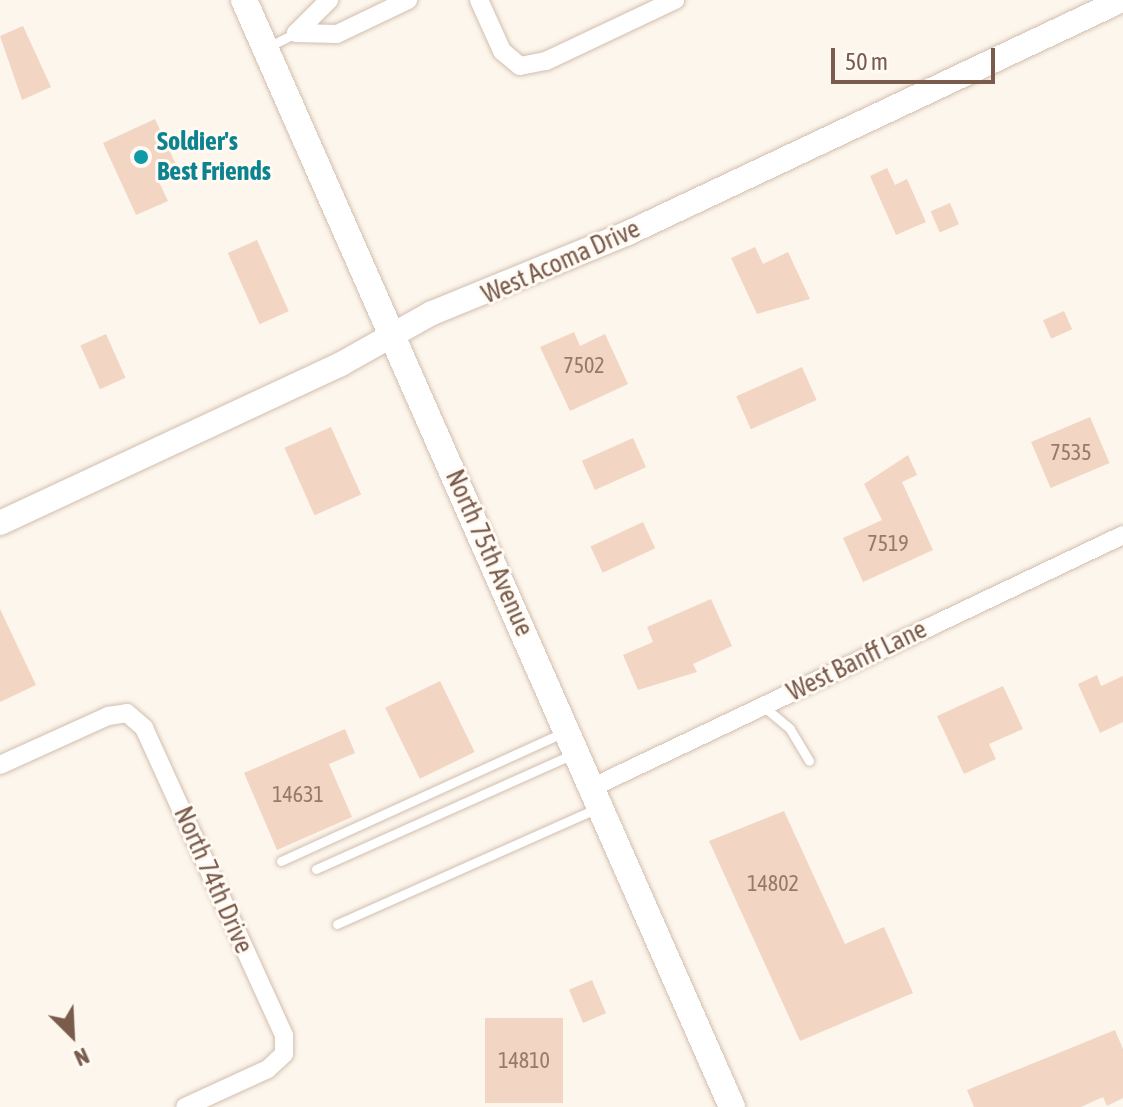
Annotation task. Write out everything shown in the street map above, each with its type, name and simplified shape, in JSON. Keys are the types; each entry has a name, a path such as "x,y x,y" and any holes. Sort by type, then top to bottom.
{"main road":[{"name":"North 75th Avenue","path":"244,0 732,1107"}],"street":[{"path":"296,33 329,0"},
{"path":"296,33 337,34 383,5 408,0"},
{"path":"479,0 502,51 520,66 546,61 675,0"},
{"name":"West Acoma Drive","path":"0,523 392,335 1122,0"},
{"name":"West Banff Lane","path":"595,797 763,706 1123,535"},
{"name":"North 74th Drive","path":"0,765 127,713 144,728 284,1035 284,1054 185,1107"}],"lane":[{"path":"265,48 296,33"},
{"path":"763,706 790,729 809,761"},
{"path":"281,861 571,742"},
{"path":"316,869 571,742"},
{"path":"337,924 595,797"}],"building":[{"path":"23,26 51,87 22,100 0,36"},
{"name":"Soldier's Best Friends","path":"155,119 179,171 158,180 168,201 136,215 103,143"},
{"path":"887,168 895,185 907,179 926,222 896,235 870,176"},
{"path":"950,203 959,224 940,232 931,211"},
{"path":"257,240 289,311 259,324 228,253"},
{"path":"755,247 763,264 788,252 810,299 757,314 731,258"},
{"path":"1064,311 1072,329 1051,339 1043,320"},
{"path":"574,332 580,346 605,334 628,384 570,411 540,347"},
{"path":"106,334 126,378 100,389 80,345"},
{"path":"802,367 817,400 751,429 736,396"},
{"path":"1090,417 1110,463 1051,488 1031,442"},
{"path":"331,427 361,495 315,515 284,448"},
{"path":"633,438 646,467 595,490 582,461"},
{"path":"908,455 917,475 902,482 933,550 863,582 843,538 882,520 864,484"},
{"path":"643,522 655,548 603,573 590,547"},
{"path":"711,599 732,646 693,664 697,672 638,690 623,655 653,642 647,627"},
{"path":"0,609 36,685 0,702"},
{"path":"1097,675 1101,686 1123,676 1123,722 1100,733 1078,684"},
{"path":"440,681 475,752 420,779 385,708"},
{"path":"1003,686 1023,729 989,744 996,759 964,774 937,716"},
{"path":"345,729 355,753 329,764 352,817 277,850 244,773"},
{"path":"784,811 845,944 884,927 913,993 800,1041 709,841"},
{"path":"592,980 606,1013 583,1023 569,990"},
{"path":"485,1018 563,1018 563,1103 485,1103"},
{"path":"1115,1030 1123,1049 1123,1098 1107,1106 1103,1097 1081,1107 974,1107 967,1090"}],"place":[{"name":"Soldier's Best Friends","path":"141,157"}]}
